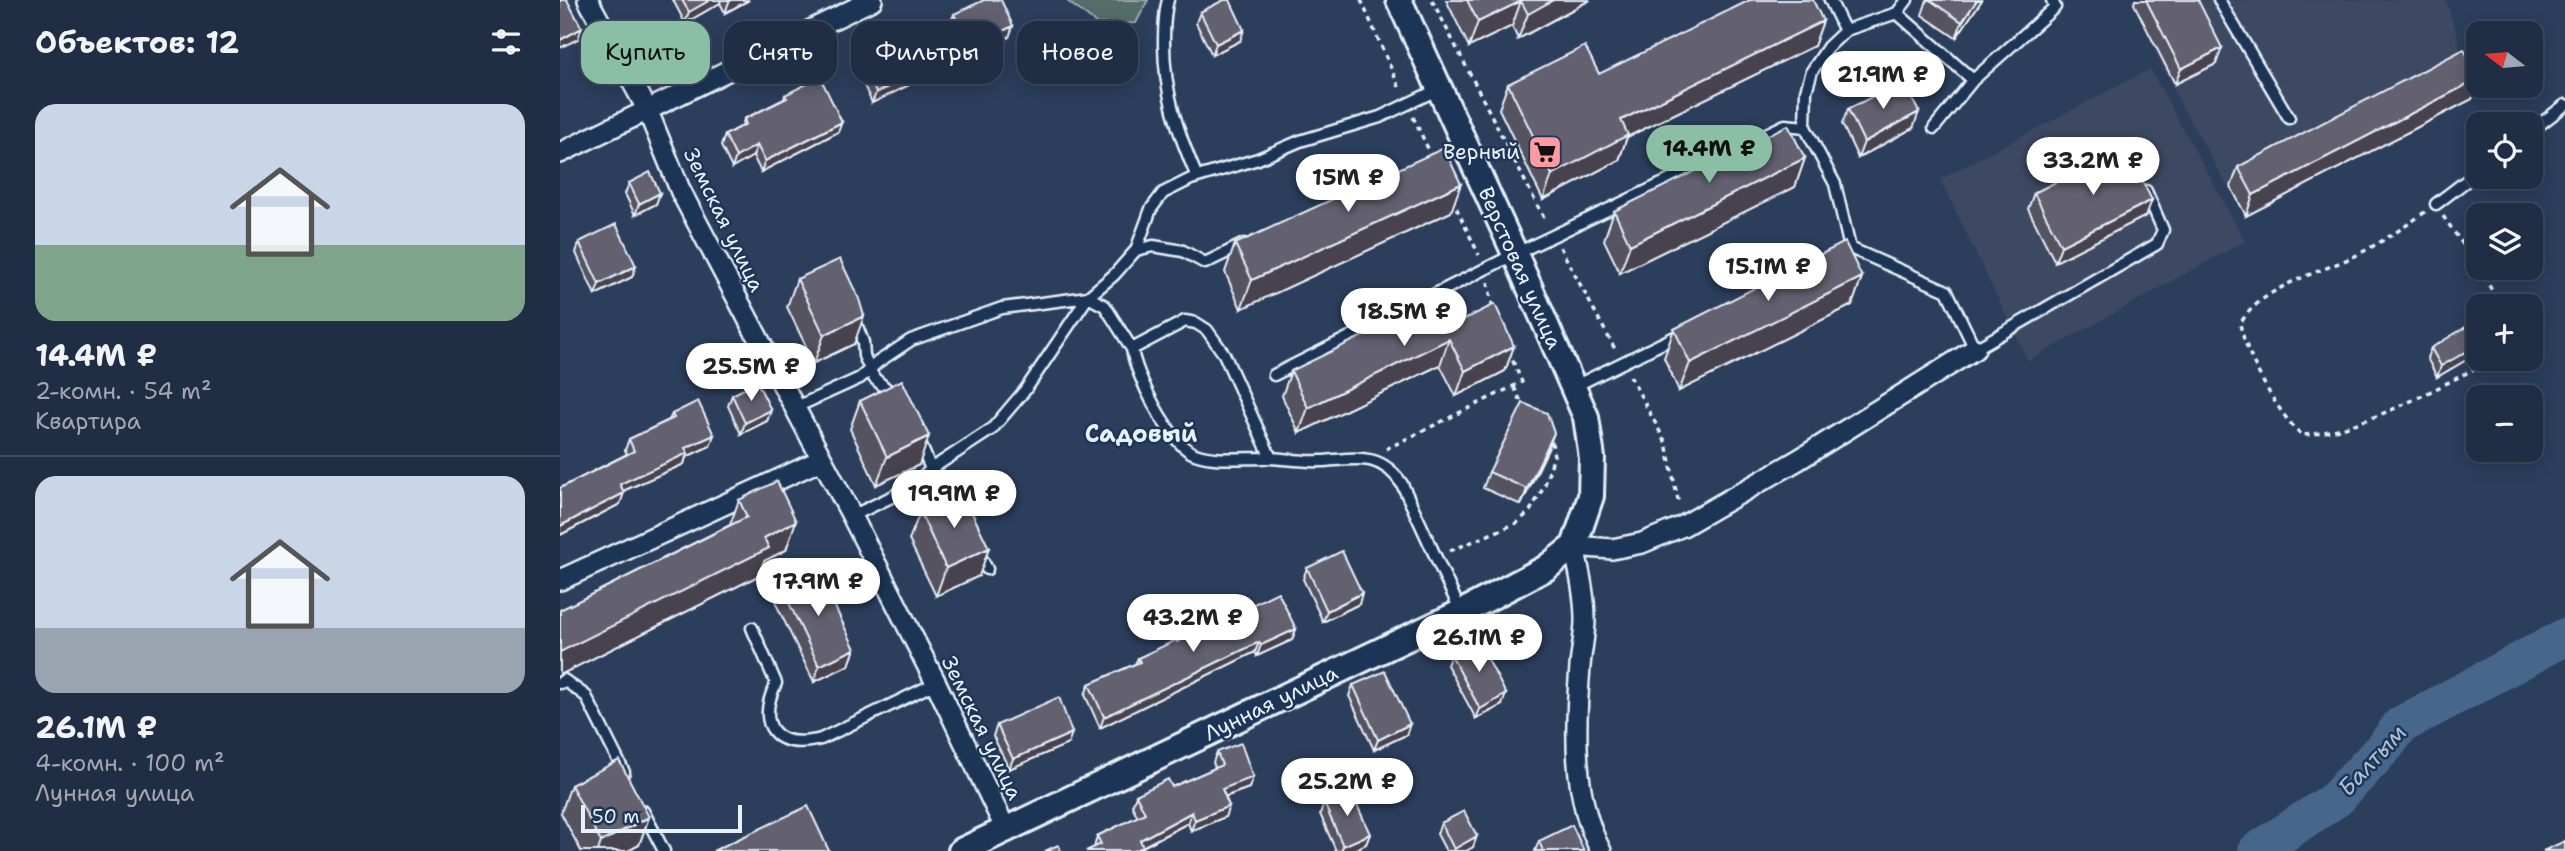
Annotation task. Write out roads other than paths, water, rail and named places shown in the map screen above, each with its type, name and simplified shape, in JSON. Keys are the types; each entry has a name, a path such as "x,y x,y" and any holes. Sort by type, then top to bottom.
{"street":[{"name":"Земская улица","path":"588,0 647,109 681,192 852,516 1006,830"},
{"path":"560,153 872,0"},
{"name":"Верстовая улица","path":"1399,0 1439,89 1457,143 1515,254 1586,417 1592,458 1591,496 1574,546"},
{"path":"1601,851 1585,810 1580,781 1577,702 1585,621 1581,577 1574,546 1612,549 1642,543 1678,528 1798,460 1975,349"},
{"path":"560,580 821,460"},
{"name":"Лунная улица","path":"961,851 1461,613 1546,568 1574,546"}],"lane":[{"path":"1168,0 1164,31 1164,73 1171,110 1197,177"},
{"path":"1830,0 1845,31"},
{"path":"1850,248 1835,184 1805,127 1806,91 1812,71 1828,47 1845,31 1897,13 1907,0"},
{"path":"1934,128 1973,80 2055,6 2052,0"},
{"path":"2219,0 2288,118"},
{"path":"1897,13 1973,80"},
{"path":"852,516 916,485 932,469 992,429 1026,389 1088,297 1114,275 1136,250 1151,209 1163,193 1197,177 1258,159 1300,141 1380,117 1439,89"},
{"path":"2543,122 2565,105"},
{"path":"1274,375 1515,254 1786,125 1805,127"},
{"path":"1850,248 1947,291 1975,349 2157,244 2163,230 2140,178"},
{"path":"2436,204 2466,181"},
{"path":"1136,250 1163,247 1183,251 1205,263 1255,239"},
{"path":"1839,254 1850,248"},
{"path":"794,408 860,378 911,340 968,318 1002,308 1088,297 1105,306 1132,349 1134,362 1144,384 1184,449 1196,455 1319,461 1367,458 1394,472 1461,613"},
{"path":"853,316 869,370 901,403"},
{"path":"1132,349 1185,321 1196,323 1207,330 1224,354 1271,458"},
{"path":"1573,387 1694,327"},
{"path":"912,425 932,469"},
{"path":"916,485 959,513"},
{"path":"976,547 987,569"},
{"path":"752,628 776,683 766,715 771,730 787,741 802,744 821,739 936,683"},
{"path":"560,682 564,680 586,696 628,779"},
{"path":"640,803 664,851"}],"waterway":[{"name":"Балтым","path":"2257,851 2336,799 2401,725 2565,637"}],"place":[{"name":"Верный","path":"1545,152"}],"district":[{"name":"Садовый","path":"1141,434"}]}
